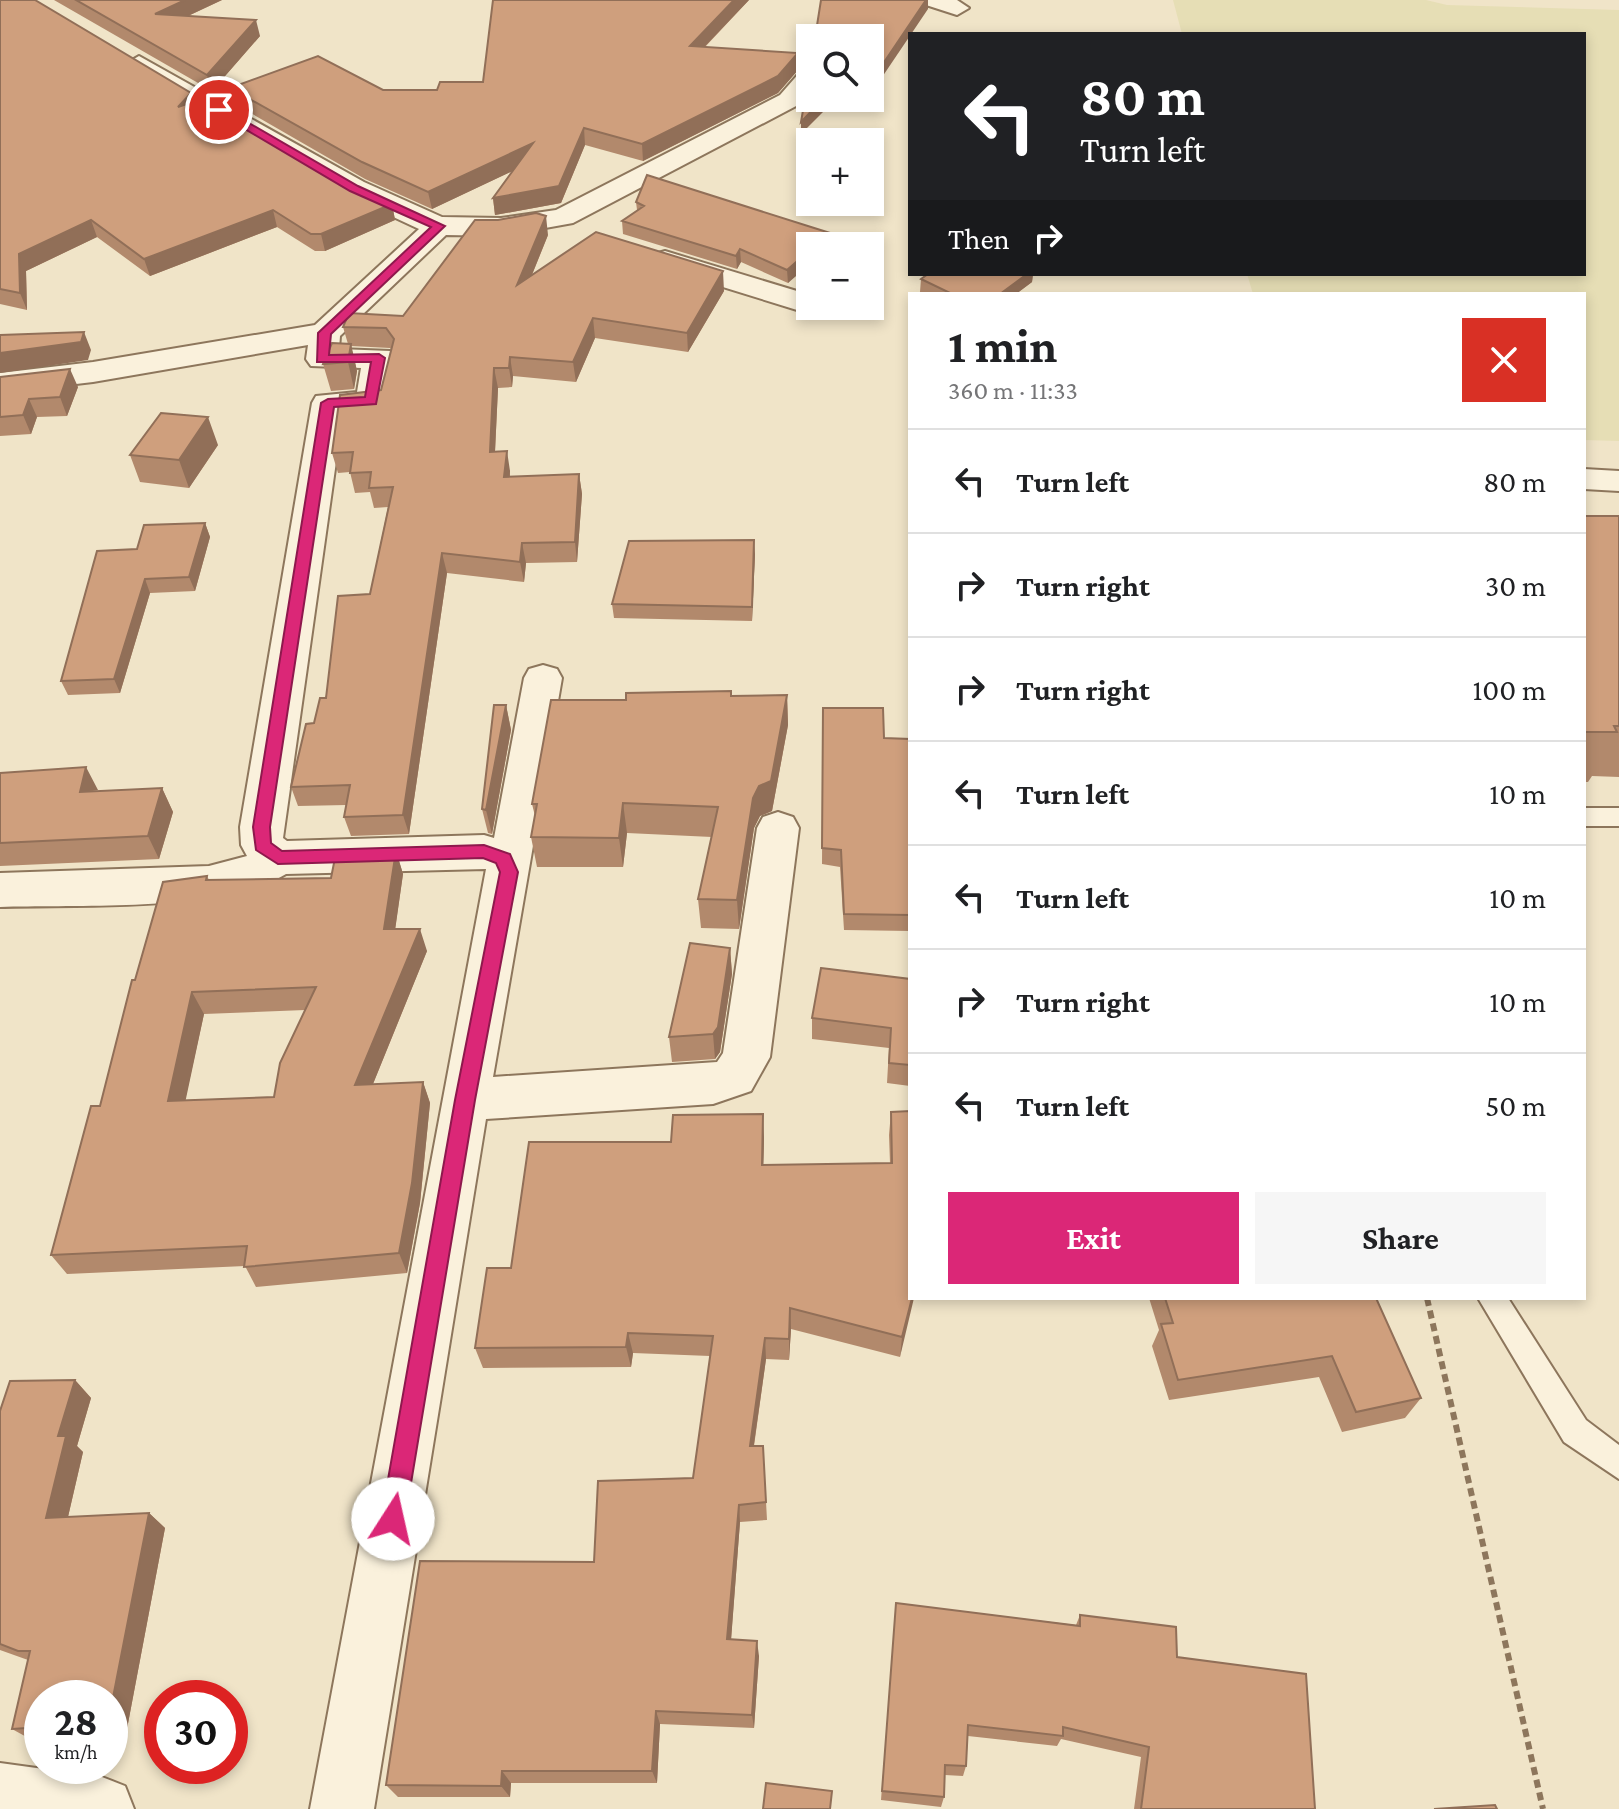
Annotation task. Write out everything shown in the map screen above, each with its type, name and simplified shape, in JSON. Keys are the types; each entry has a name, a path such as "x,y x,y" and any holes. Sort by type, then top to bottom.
{"street":[{"path":"112,47 354,188 439,226 501,227 544,222 647,176 789,100 796,88"},
{"path":"544,222 587,236"},
{"path":"0,383 93,372 325,333 439,226"},
{"path":"643,253 796,301"},
{"path":"278,858 262,845 261,827 328,403 371,401 379,358 322,359 325,333"},
{"path":"1586,479 1619,481"},
{"path":"342,1809 465,1100 543,678"},
{"path":"465,1100 713,1084 734,1077 746,1057 778,828"},
{"path":"0,890 209,883 253,873 278,858 484,851 504,858 509,872"},
{"path":"0,1795 102,1809"}],"lane":[{"path":"1586,817 1619,817"},
{"path":"1493,1300 1575,1431 1619,1464"}],"path":[{"path":"1427,1300 1543,1809"}],"shaded area":[{"path":"1173,0 1426,0 1447,5 1619,10 1619,441 1586,440 1586,292 1252,292 1248,276 1586,276 1586,32 1181,32"}],"building":[{"path":"0,0 35,0 191,93 178,107 201,99 339,180 392,204 321,234 311,234 273,210 144,259 91,220 19,254 20,293 0,289"},
{"path":"76,0 185,0 155,14 256,20 207,75"},
{"path":"493,0 734,0 690,46 796,53 778,76 642,144 584,128 559,186 493,198 533,143 428,192 362,162 230,88 318,56 383,90 437,90 440,82 483,82"},
{"path":"821,0 926,0 884,62 884,24 817,24"},
{"path":"647,175 827,232 796,232 796,262 787,270 740,249 736,256 622,221 644,206 636,202"},
{"path":"536,213 546,216 517,285 596,232 723,271 687,333 593,318 573,362 510,357 509,368 494,368 490,452 507,451 504,477 579,474 575,542 522,543 520,562 442,553 403,815 344,817 350,785 291,787 306,724 314,723 320,698 326,698 338,596 370,594 393,487 369,488 371,472 350,473 353,452 332,453 340,395 381,390 394,339 386,328 343,327 349,313 403,316 475,220 498,220"},
{"path":"925,276 1024,276 1003,292 948,292 921,279"},
{"path":"84,332 81,342 0,353 0,335"},
{"path":"332,343 351,344 348,362 323,364"},
{"path":"70,369 60,397 29,399 23,415 0,417 0,377"},
{"path":"161,413 208,417 179,460 130,455"},
{"path":"1586,516 1619,516 1619,726 1614,726 1617,732 1586,732"},
{"path":"205,523 189,577 145,579 114,679 61,681 97,551 137,549 144,525"},
{"path":"754,540 752,607 612,604 629,541"},
{"path":"731,691 731,696 787,695 771,781 759,786 753,798 737,900 698,899 718,807 623,803 619,838 531,837 537,804 532,804 551,700 626,700 626,693"},
{"path":"494,705 506,705 486,810 482,809"},
{"path":"823,708 883,708 884,738 908,739 908,915 844,914 841,850 822,848"},
{"path":"86,767 80,792 162,788 148,836 0,843 0,773"},
{"path":"396,851 384,929 420,929 355,1085 423,1082 412,1183 399,1253 244,1267 247,1246 51,1255 91,1106 100,1106 132,980 135,980 163,882 207,876 206,880 331,878 336,853","holes":["316,987 280,1063 274,1097 168,1101 192,992"]},
{"path":"690,943 730,948 718,1027 713,1034 669,1037"},
{"path":"821,968 908,979 908,1065 889,1063 891,1028 812,1018"},
{"path":"908,1111 908,1300 911,1300 902,1337 790,1308 789,1339 765,1338 750,1446 763,1446 766,1502 739,1505 727,1639 757,1641 752,1715 656,1711 652,1771 502,1771 501,1786 386,1785 420,1561 594,1562 598,1481 693,1478 713,1336 628,1333 626,1347 475,1348 487,1268 511,1268 529,1142 671,1142 673,1115 763,1114 762,1165 892,1163 891,1112"},
{"path":"1166,1300 1377,1300 1421,1398 1356,1412 1332,1356 1178,1380 1161,1324 1173,1323"},
{"path":"75,1380 58,1436 66,1436 46,1518 149,1513 116,1680 24,1680 24,1728 12,1729 30,1651 18,1651 0,1644 0,1411 10,1381"},
{"path":"896,1603 1080,1626 1080,1615 1176,1627 1177,1657 1306,1674 1315,1809 1141,1809 1149,1747 1063,1727 1063,1736 968,1725 966,1766 945,1765 944,1797 882,1791"},
{"path":"766,1783 832,1791 830,1809 763,1809"},
{"path":"1495,1805 1497,1809 1434,1809"}],"route":[{"path":"219,110 354,188 407,215 439,226 325,333 322,359 379,358 371,401 328,403 261,827 262,845 278,858 484,851 504,858 509,872 465,1100 393,1519"}]}
